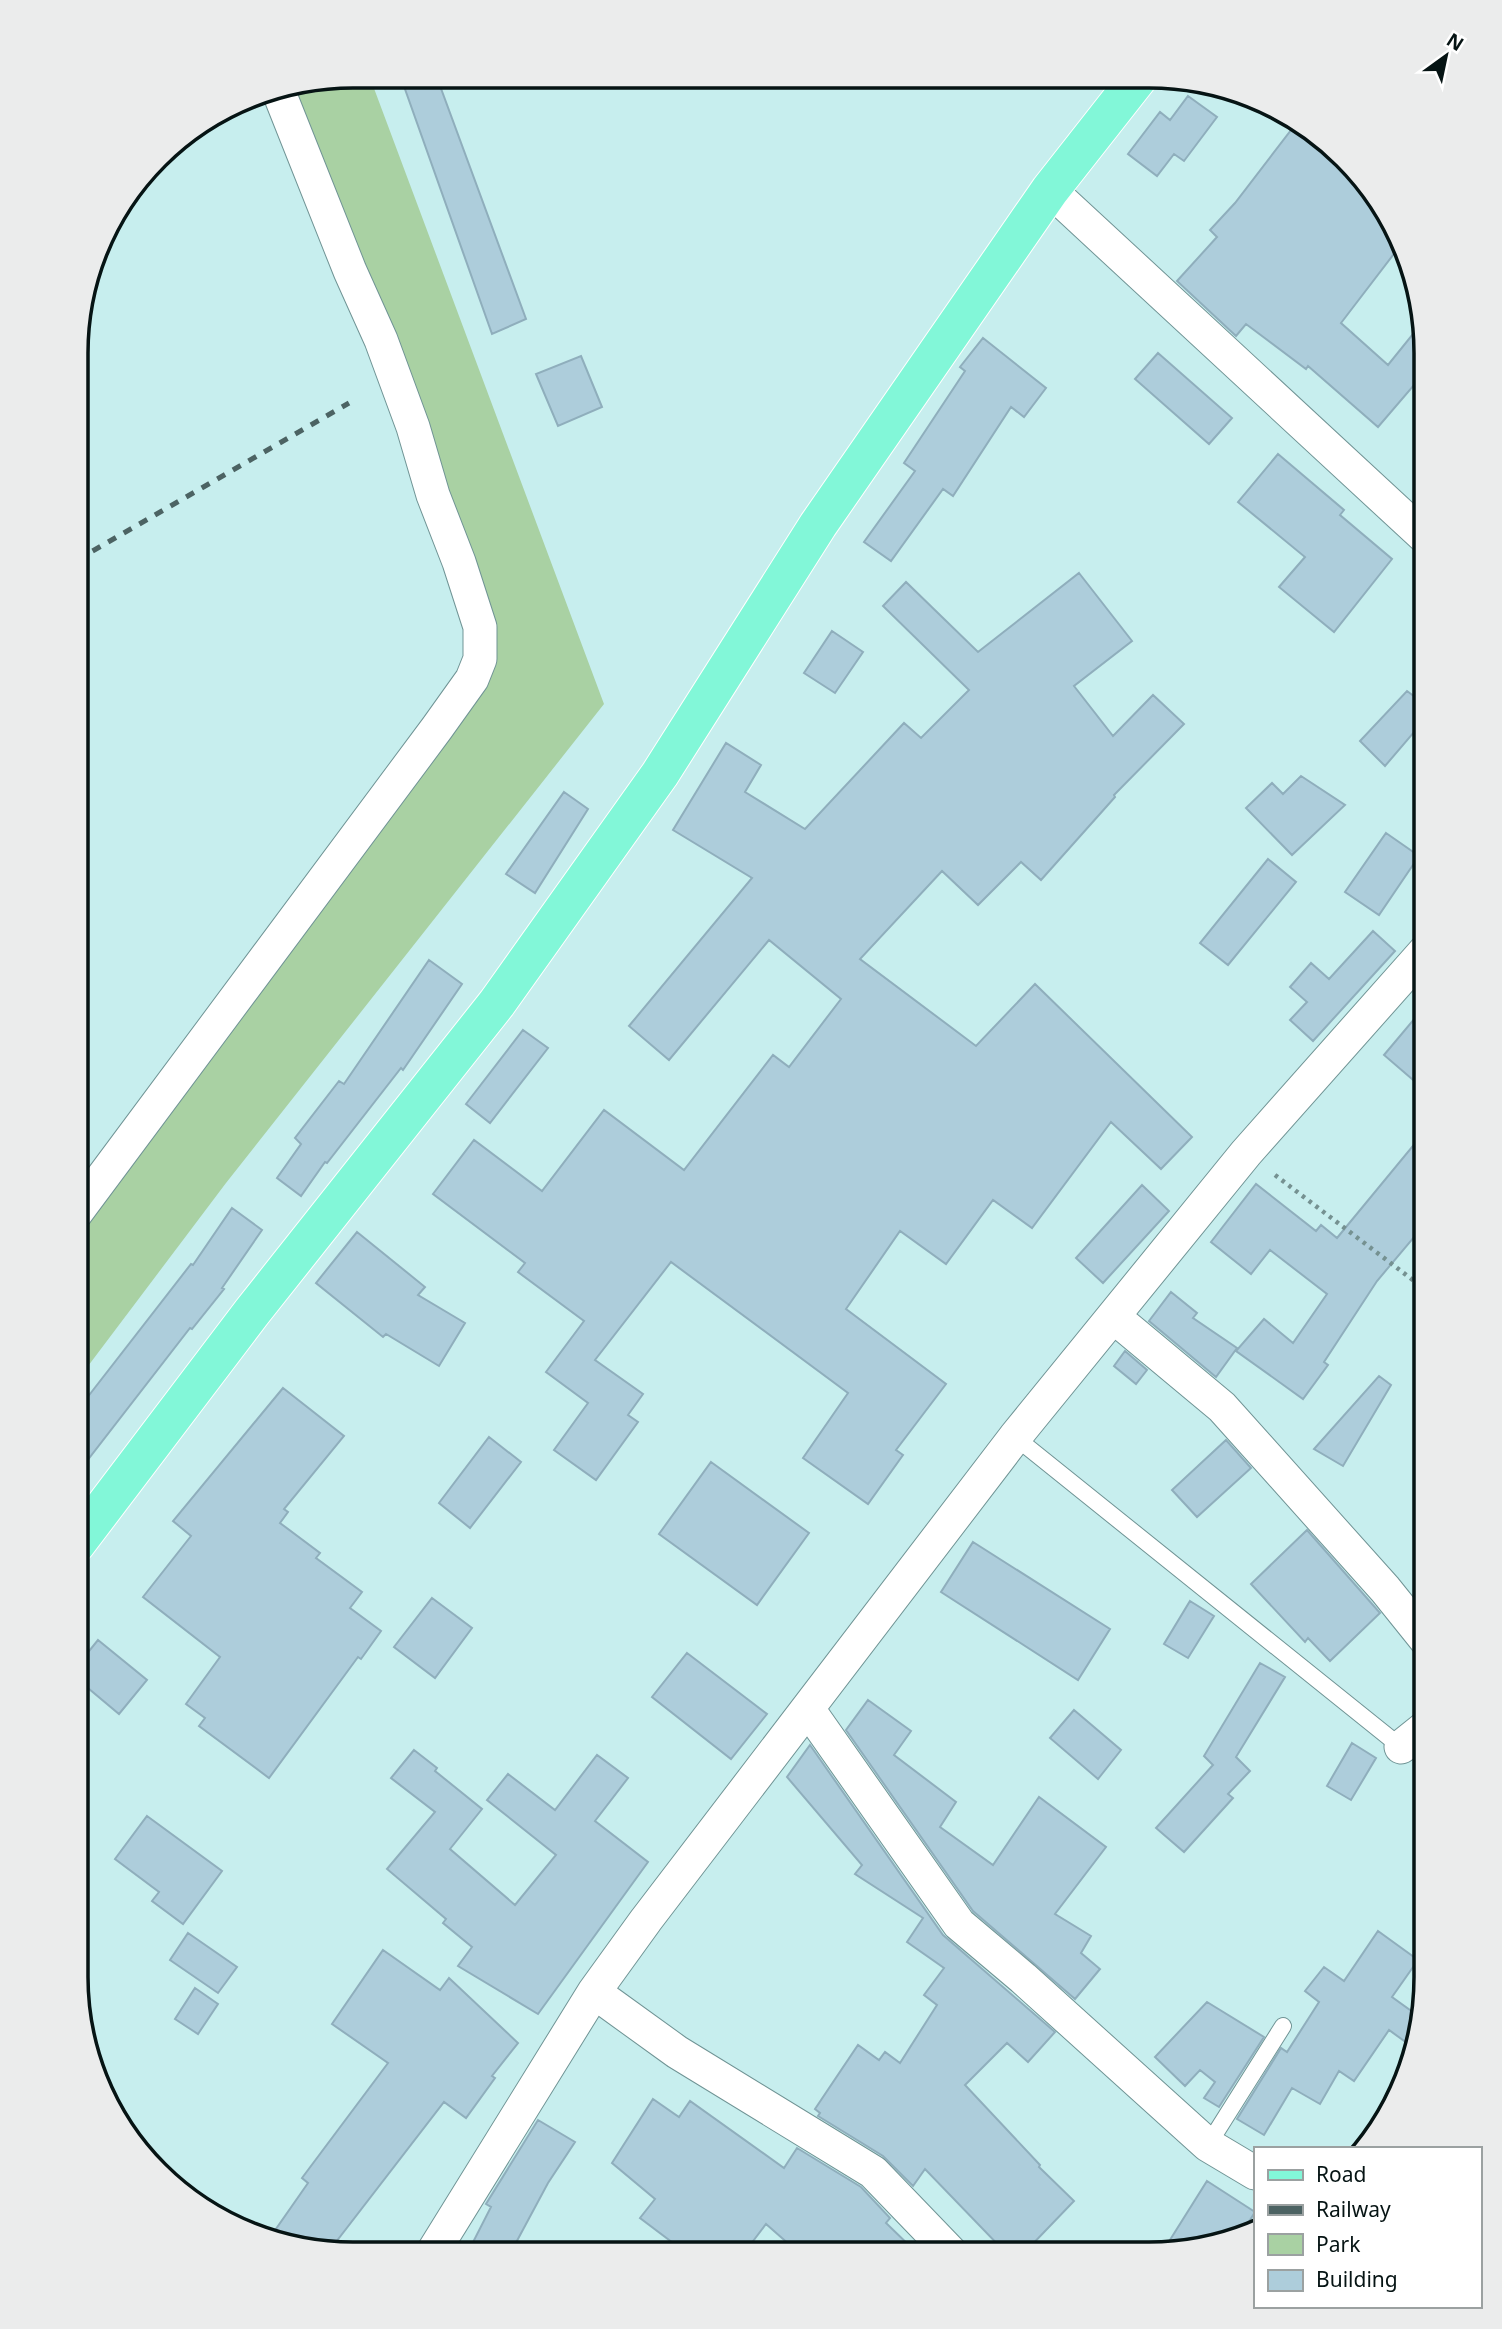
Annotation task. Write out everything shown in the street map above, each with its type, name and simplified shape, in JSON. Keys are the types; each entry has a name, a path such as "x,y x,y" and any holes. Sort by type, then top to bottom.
{"main road":[{"path":"88,1528 252,1312 497,1003 660,774 818,525 1050,190 1130,88"}],"street":[{"path":"88,1197 437,729 472,679 480,659 480,627 433,495 413,427 381,340 350,271 281,98"},
{"path":"1050,190 1414,527"},
{"path":"439,2242 594,1992 646,1920 1016,1437 1246,1153 1414,965"},
{"path":"1114,1317 1222,1407 1414,1625"},
{"path":"808,1709 959,1924 1208,2145 1254,2172"},
{"path":"594,1992 677,2052 873,2172 940,2242"}],"lane":[{"path":"1016,1437 1414,1737"},
{"path":"1208,2145 1283,2026"}],"path":[{"path":"1246,1153 1414,1281"}],"green space":[{"path":"336,88 374,88 604,704 226,1183 88,1366 88,1197 480,659 281,98"}],"building":[{"path":"405,88 441,88 526,319 492,334"},
{"path":"1188,96 1217,117 1184,161 1174,154 1157,176 1128,154 1160,112 1170,120"},
{"path":"1292,129 1337,165 1370,205 1395,253 1341,323 1388,365 1414,333 1414,336 1414,385 1378,427 1308,366 1306,369 1246,324 1236,336 1177,281 1217,237 1210,230 1235,203"},
{"path":"983,338 1046,388 1024,417 1011,407 953,496 943,489 891,561 864,542 915,471 904,463 965,371 960,367"},
{"path":"1158,353 1232,418 1209,444 1135,379"},
{"path":"581,356 602,407 558,426 536,374"},
{"path":"1278,454 1344,510 1340,515 1392,559 1334,632 1279,587 1305,557 1238,502"},
{"path":"1079,573 1132,641 1074,686 1113,736 1153,695 1184,724 1114,795 1041,880 1021,862 978,905 942,871 860,959 976,1046 1035,984 1192,1137 1161,1169 1111,1122 1032,1228 993,1200 946,1264 900,1231 846,1309 946,1384 896,1450 903,1455 868,1504 803,1458 848,1393 671,1262 595,1360 643,1394 628,1415 638,1422 596,1480 554,1450 588,1403 546,1372 584,1321 518,1272 525,1263 433,1194 474,1140 542,1191 604,1110 684,1170 773,1055 789,1067 841,999 769,940 669,1060 629,1026 752,878 673,830 726,743 761,765 745,792 805,829 904,723 921,738 969,690 883,606 906,582 978,652"},
{"path":"832,631 863,652 835,693 804,673"},
{"path":"1407,691 1414,696 1414,732 1385,766 1360,741"},
{"path":"1301,776 1345,805 1292,855 1246,808 1272,783 1283,794"},
{"path":"564,792 588,809 535,893 506,874"},
{"path":"1386,833 1414,853 1414,863 1379,915 1345,892"},
{"path":"1268,859 1296,882 1228,965 1200,943"},
{"path":"1373,931 1395,951 1313,1041 1290,1020 1307,1002 1290,987 1311,963 1329,979"},
{"path":"429,960 462,984 403,1070 401,1068 301,1196 277,1178 301,1144 295,1138 339,1081 344,1084"},
{"path":"1414,1019 1414,1081 1384,1055"},
{"path":"523,1030 548,1048 490,1123 466,1104"},
{"path":"1414,1145 1414,1237 1377,1281 1324,1362 1328,1365 1303,1399 1236,1351 1264,1319 1293,1343 1327,1294 1270,1250 1251,1274 1211,1242 1256,1184 1316,1231 1321,1225 1337,1238"},
{"path":"1142,1185 1169,1211 1103,1283 1076,1258"},
{"path":"232,1208 262,1230 222,1288 224,1289 192,1329 190,1328 88,1460 88,1397 191,1264 193,1265"},
{"path":"357,1232 425,1287 418,1295 465,1323 439,1366 386,1334 383,1337 316,1283"},
{"path":"1171,1292 1197,1313 1193,1318 1237,1348 1216,1377 1149,1321"},
{"path":"1125,1351 1147,1370 1136,1384 1114,1366"},
{"path":"1379,1376 1391,1385 1343,1466 1314,1449"},
{"path":"283,1388 344,1436 284,1509 288,1512 280,1523 320,1553 316,1558 362,1592 350,1608 381,1631 361,1659 358,1657 269,1778 199,1726 205,1718 186,1704 220,1657 143,1597 191,1536 173,1521"},
{"path":"489,1437 521,1462 470,1528 439,1503"},
{"path":"1226,1440 1251,1468 1197,1517 1172,1490"},
{"path":"711,1462 809,1533 757,1605 659,1534"},
{"path":"1307,1530 1380,1613 1330,1661 1308,1638 1305,1642 1251,1584"},
{"path":"973,1542 1110,1629 1078,1680 941,1592"},
{"path":"432,1598 472,1628 435,1678 394,1647"},
{"path":"1190,1601 1214,1616 1188,1658 1164,1644"},
{"path":"98,1640 147,1680 119,1714 88,1688 88,1652"},
{"path":"687,1653 767,1714 731,1759 652,1697"},
{"path":"1260,1663 1285,1677 1236,1757 1250,1771 1228,1794 1233,1798 1184,1852 1156,1828 1213,1765 1204,1756"},
{"path":"868,1700 911,1731 894,1755 956,1802 940,1827 993,1865 1039,1797 1106,1847 1055,1914 1091,1936 1081,1953 1100,1969 1075,1999 973,1911 846,1730"},
{"path":"1074,1710 1121,1750 1098,1779 1050,1738"},
{"path":"1352,1743 1376,1758 1351,1800 1327,1786"},
{"path":"810,1745 943,1935 1055,2032 1028,2062 1007,2043 965,2085 1039,2167 1074,2201 1035,2242 995,2242 925,2169 913,2186 883,2156 818,2116 820,2113 815,2109 858,2045 879,2060 885,2052 900,2063 937,2005 924,1995 944,1968 907,1942 923,1918 855,1874 862,1865 787,1777"},
{"path":"414,1750 482,1809 450,1849 515,1905 556,1855 487,1800 508,1774 555,1810 597,1755 628,1778 595,1821 648,1862 538,2014 458,1966 472,1947 443,1923 446,1919 387,1869 435,1812 391,1778"},
{"path":"147,1816 222,1871 183,1924 152,1901 159,1892 115,1859"},
{"path":"1378,1931 1414,1957 1414,1966 1392,1997 1412,2011 1406,2042 1389,2030 1354,2081 1339,2071 1320,2104 1292,2088 1264,2135 1237,2119 1281,2048 1287,2052 1319,2002 1305,1991 1324,1967 1344,1981"},
{"path":"188,1933 237,1967 218,1993 170,1960"},
{"path":"383,1950 440,1990 449,1978 518,2043 492,2076 495,2078 466,2118 444,2102 337,2241 276,2229 308,2183 302,2178 388,2063 332,2024"},
{"path":"195,1988 218,2004 198,2034 175,2019"},
{"path":"1207,2002 1264,2037 1219,2107 1204,2098 1215,2082 1200,2070 1185,2086 1155,2057"},
{"path":"653,2099 679,2117 690,2101 784,2168 797,2148 861,2187 890,2218 886,2223 906,2242 786,2242 766,2224 752,2242 672,2242 640,2218 655,2199 612,2163"},
{"path":"538,2120 575,2142 548,2183 516,2242 473,2242 491,2207 486,2204"},
{"path":"1207,2181 1254,2211 1249,2222 1234,2227 1170,2241"}],"railway":[{"path":"88,554 349,403"}]}
